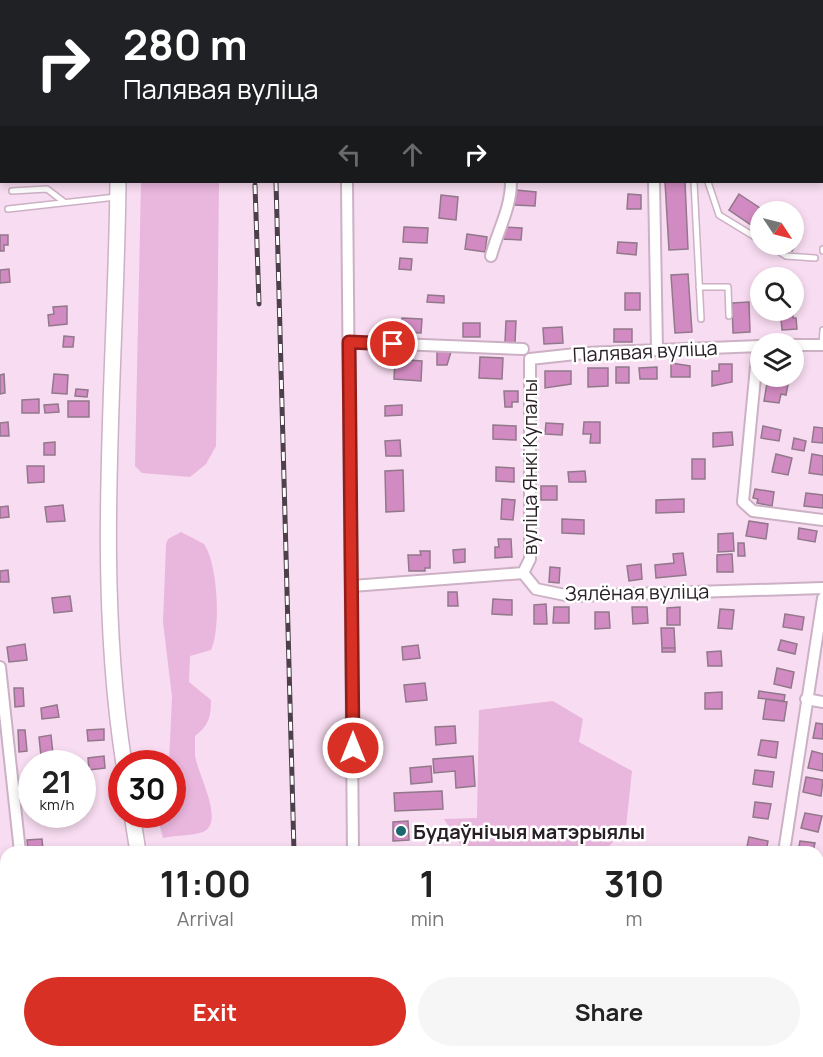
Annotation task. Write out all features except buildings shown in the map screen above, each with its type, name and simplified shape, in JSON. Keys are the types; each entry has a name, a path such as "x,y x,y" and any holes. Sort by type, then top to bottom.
{"street":[{"path":"347,183 353,846"},
{"path":"491,256 497,231 509,208 511,183"},
{"path":"654,183 657,350"},
{"path":"118,189 107,554 114,694 122,750"},
{"path":"349,342 523,349"},
{"path":"804,345 822,345"},
{"name":"Палявая вуліца","path":"530,359 585,353 750,346"},
{"name":"вуліца Янкі Купалы","path":"523,573 530,559 530,359"},
{"path":"755,387 743,502 753,511 823,520"},
{"path":"352,586 523,573"},
{"name":"Зялёная вуліца","path":"523,573 536,589 570,596 823,588"},
{"path":"785,846 823,598"},
{"path":"0,668 19,846"},
{"path":"806,699 823,702"},
{"path":"134,828 137,846"}],"lane":[{"path":"694,183 700,318"},
{"path":"708,183 719,215 750,234"},
{"path":"12,191 46,189 64,202"},
{"path":"8,209 64,202 118,189"},
{"path":"784,255 815,258"},
{"path":"699,287 728,287 729,316"},
{"path":"822,345 823,330"}],"shaded area":[{"path":"141,183 219,183 216,446 206,464 190,477 142,473 135,466"},
{"path":"181,532 204,544 209,553 215,581 217,613 211,650 190,656 189,682 211,700 208,720 195,736 195,755 208,795 212,817 205,831 163,838 160,828 186,828 186,750 170,750 172,697 163,622 168,539"},
{"path":"553,701 583,719 579,742 632,771 626,827 609,846 460,846 444,819 477,818 479,710"}],"railway":[{"path":"276,183 294,846"},
{"path":"255,185 259,304"}],"place":[{"name":"Будаўнічыя матэрыялы","path":"401,831"}],"route":[{"path":"353,748 349,342 393,344"}]}
